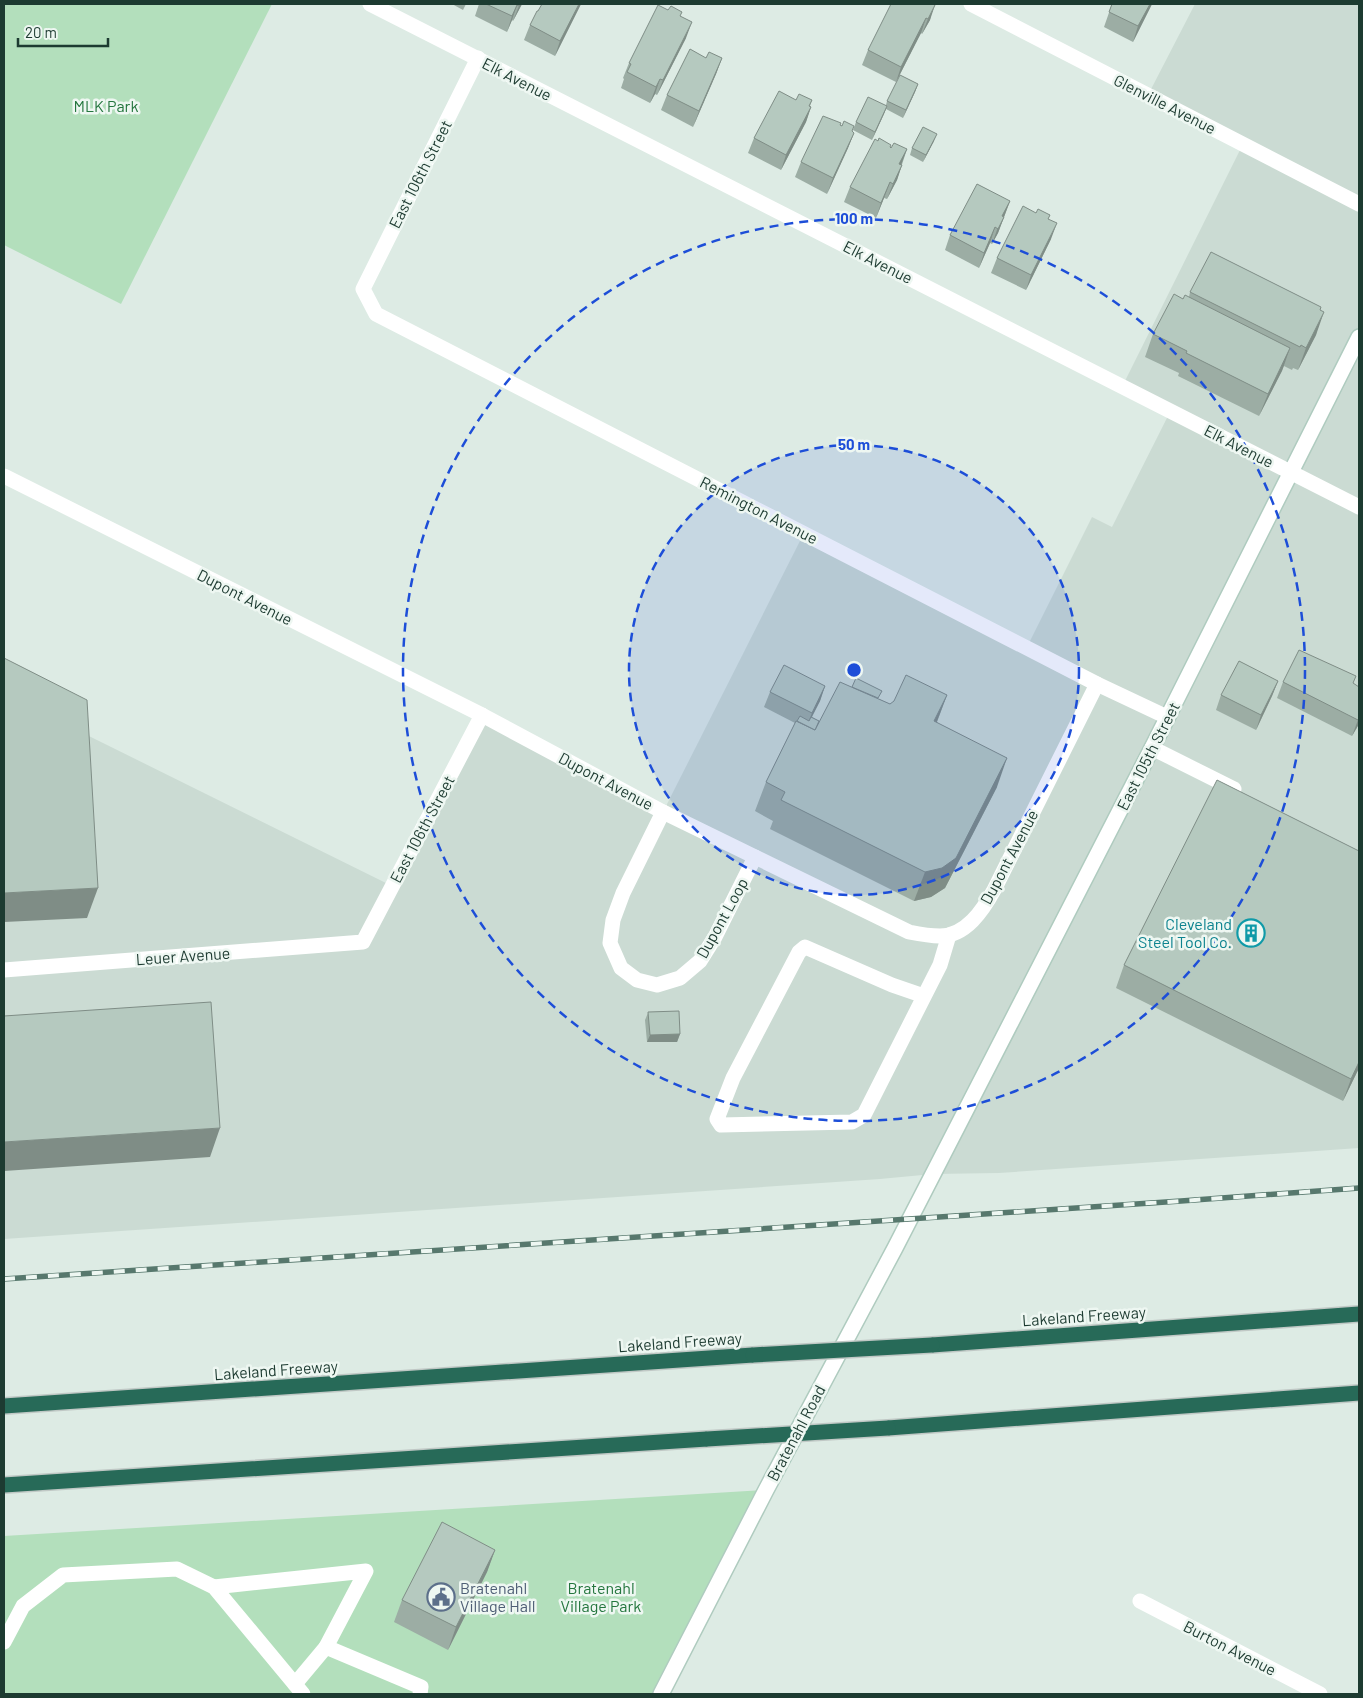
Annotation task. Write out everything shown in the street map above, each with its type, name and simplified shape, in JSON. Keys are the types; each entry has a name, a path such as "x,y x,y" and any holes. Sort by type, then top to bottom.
{"highway":[{"name":"Lakeland Freeway","path":"4,1406 753,1355 932,1345 1359,1314"},
{"path":"4,1485 888,1428 1359,1394"}],"street":[{"name":"Elk Avenue","path":"370,4 1359,507"},
{"name":"Glenville Avenue","path":"971,4 1359,204"},
{"name":"East 106th Street","path":"363,289 478,58"},
{"name":"Remington Avenue","path":"363,289 376,314 1097,684 1168,717"},
{"name":"East 105th Street","path":"933,1174 1168,717 1359,337"},
{"name":"Dupont Avenue","path":"4,476 482,715 662,812 909,932 940,936 949,935 961,930 979,914 1097,684"},
{"name":"East 106th Street","path":"363,942 482,715"},
{"path":"1152,748 1250,797"},
{"name":"Dupont Loop","path":"662,812 623,892 613,920 610,943 621,968 637,980 657,985 680,978 700,961 716,937 755,857"},
{"path":"924,996 892,985 805,947 799,952 733,1078 717,1118 722,1125 852,1122 864,1115 940,965 949,935"},
{"name":"Leuer Avenue","path":"4,970 363,942"},
{"name":"Bratenahl Road","path":"661,1694 770,1481 891,1257 933,1174"},
{"path":"4,1642 22,1606 63,1575 177,1569 214,1587 299,1689 326,1647 366,1572 214,1587"},
{"name":"Burton Avenue","path":"1140,1601 1320,1694"},
{"path":"326,1647 421,1687 420,1694"}],"shaded area":[{"path":"1195,4 1359,4 1359,1148 999,1173 933,1174 4,1239 4,694 392,886 482,715 663,812 804,533 1027,647 1092,517 1112,527 1170,412 1122,387 1243,144 1148,95"}],"green space":[{"name":"MLK Park","path":"4,4 272,4 121,304 4,245"},
{"name":"Bratenahl Village Park","path":"766,1490 661,1694 4,1694 4,1536"}],"building":[{"path":"486,4 520,4 519,6 517,5 512,16"},
{"path":"542,4 579,4 560,41 530,25"},
{"path":"891,4 935,5 928,19 926,18 901,67 868,50"},
{"path":"1112,4 1150,4 1138,26 1109,12"},
{"path":"658,5 668,10 671,6 682,12 680,16 692,22 663,80 660,79 656,87 627,72 631,64 629,63"},
{"path":"690,49 706,58 709,52 722,58 699,111 667,95"},
{"path":"900,75 918,84 906,110 887,101"},
{"path":"779,91 796,100 799,94 812,100 809,106 811,107 786,155 754,138"},
{"path":"868,97 887,106 875,132 856,122"},
{"path":"823,116 841,123 840,125 842,126 844,121 854,126 852,131 854,133 833,178 801,162"},
{"path":"923,127 937,134 926,155 912,148"},
{"path":"879,138 891,145 891,148 894,143 907,149 899,164 902,165 893,184 890,182 881,203 850,187 875,139 878,141"},
{"path":"977,184 1010,201 998,229 995,227 984,253 950,235"},
{"path":"1023,206 1036,213 1038,209 1050,215 1048,219 1057,223 1031,275 997,258"},
{"path":"1211,252 1321,307 1320,310 1324,312 1306,348 1301,345 1300,347 1190,292"},
{"path":"1174,294 1183,299 1185,295 1290,348 1268,394 1186,353 1187,351 1153,334"},
{"path":"1299,650 1356,676 1353,683 1359,687 1358,720 1283,682"},
{"path":"4,658 87,700 98,888 4,893"},
{"path":"1239,661 1278,681 1261,715 1221,695"},
{"path":"784,665 825,686 812,713 770,692"},
{"path":"906,675 947,695 934,721 1007,758 956,858 942,868 925,872 781,800 785,792 766,782 796,721 815,730 840,682 890,704 894,701"},
{"path":"856,678 882,691 878,698 852,687"},
{"path":"800,716 809,721 811,717 819,721 815,730 797,721"},
{"name":"Cleveland Steel Tool Co.","path":"1217,780 1359,851 1359,1062 1351,1079 1124,965"},
{"path":"211,1002 220,1128 4,1142 4,1016"},
{"path":"679,1011 680,1034 650,1035 648,1012"},
{"name":"Bratenahl Village Hall","path":"442,1522 495,1550 456,1627 402,1600"}],"railway":[{"path":"4,1279 1359,1188"}],"place":[{"name":"Cleveland Steel Tool Co.","path":"1251,933"},
{"name":"Bratenahl Village Hall","path":"441,1597"}]}
